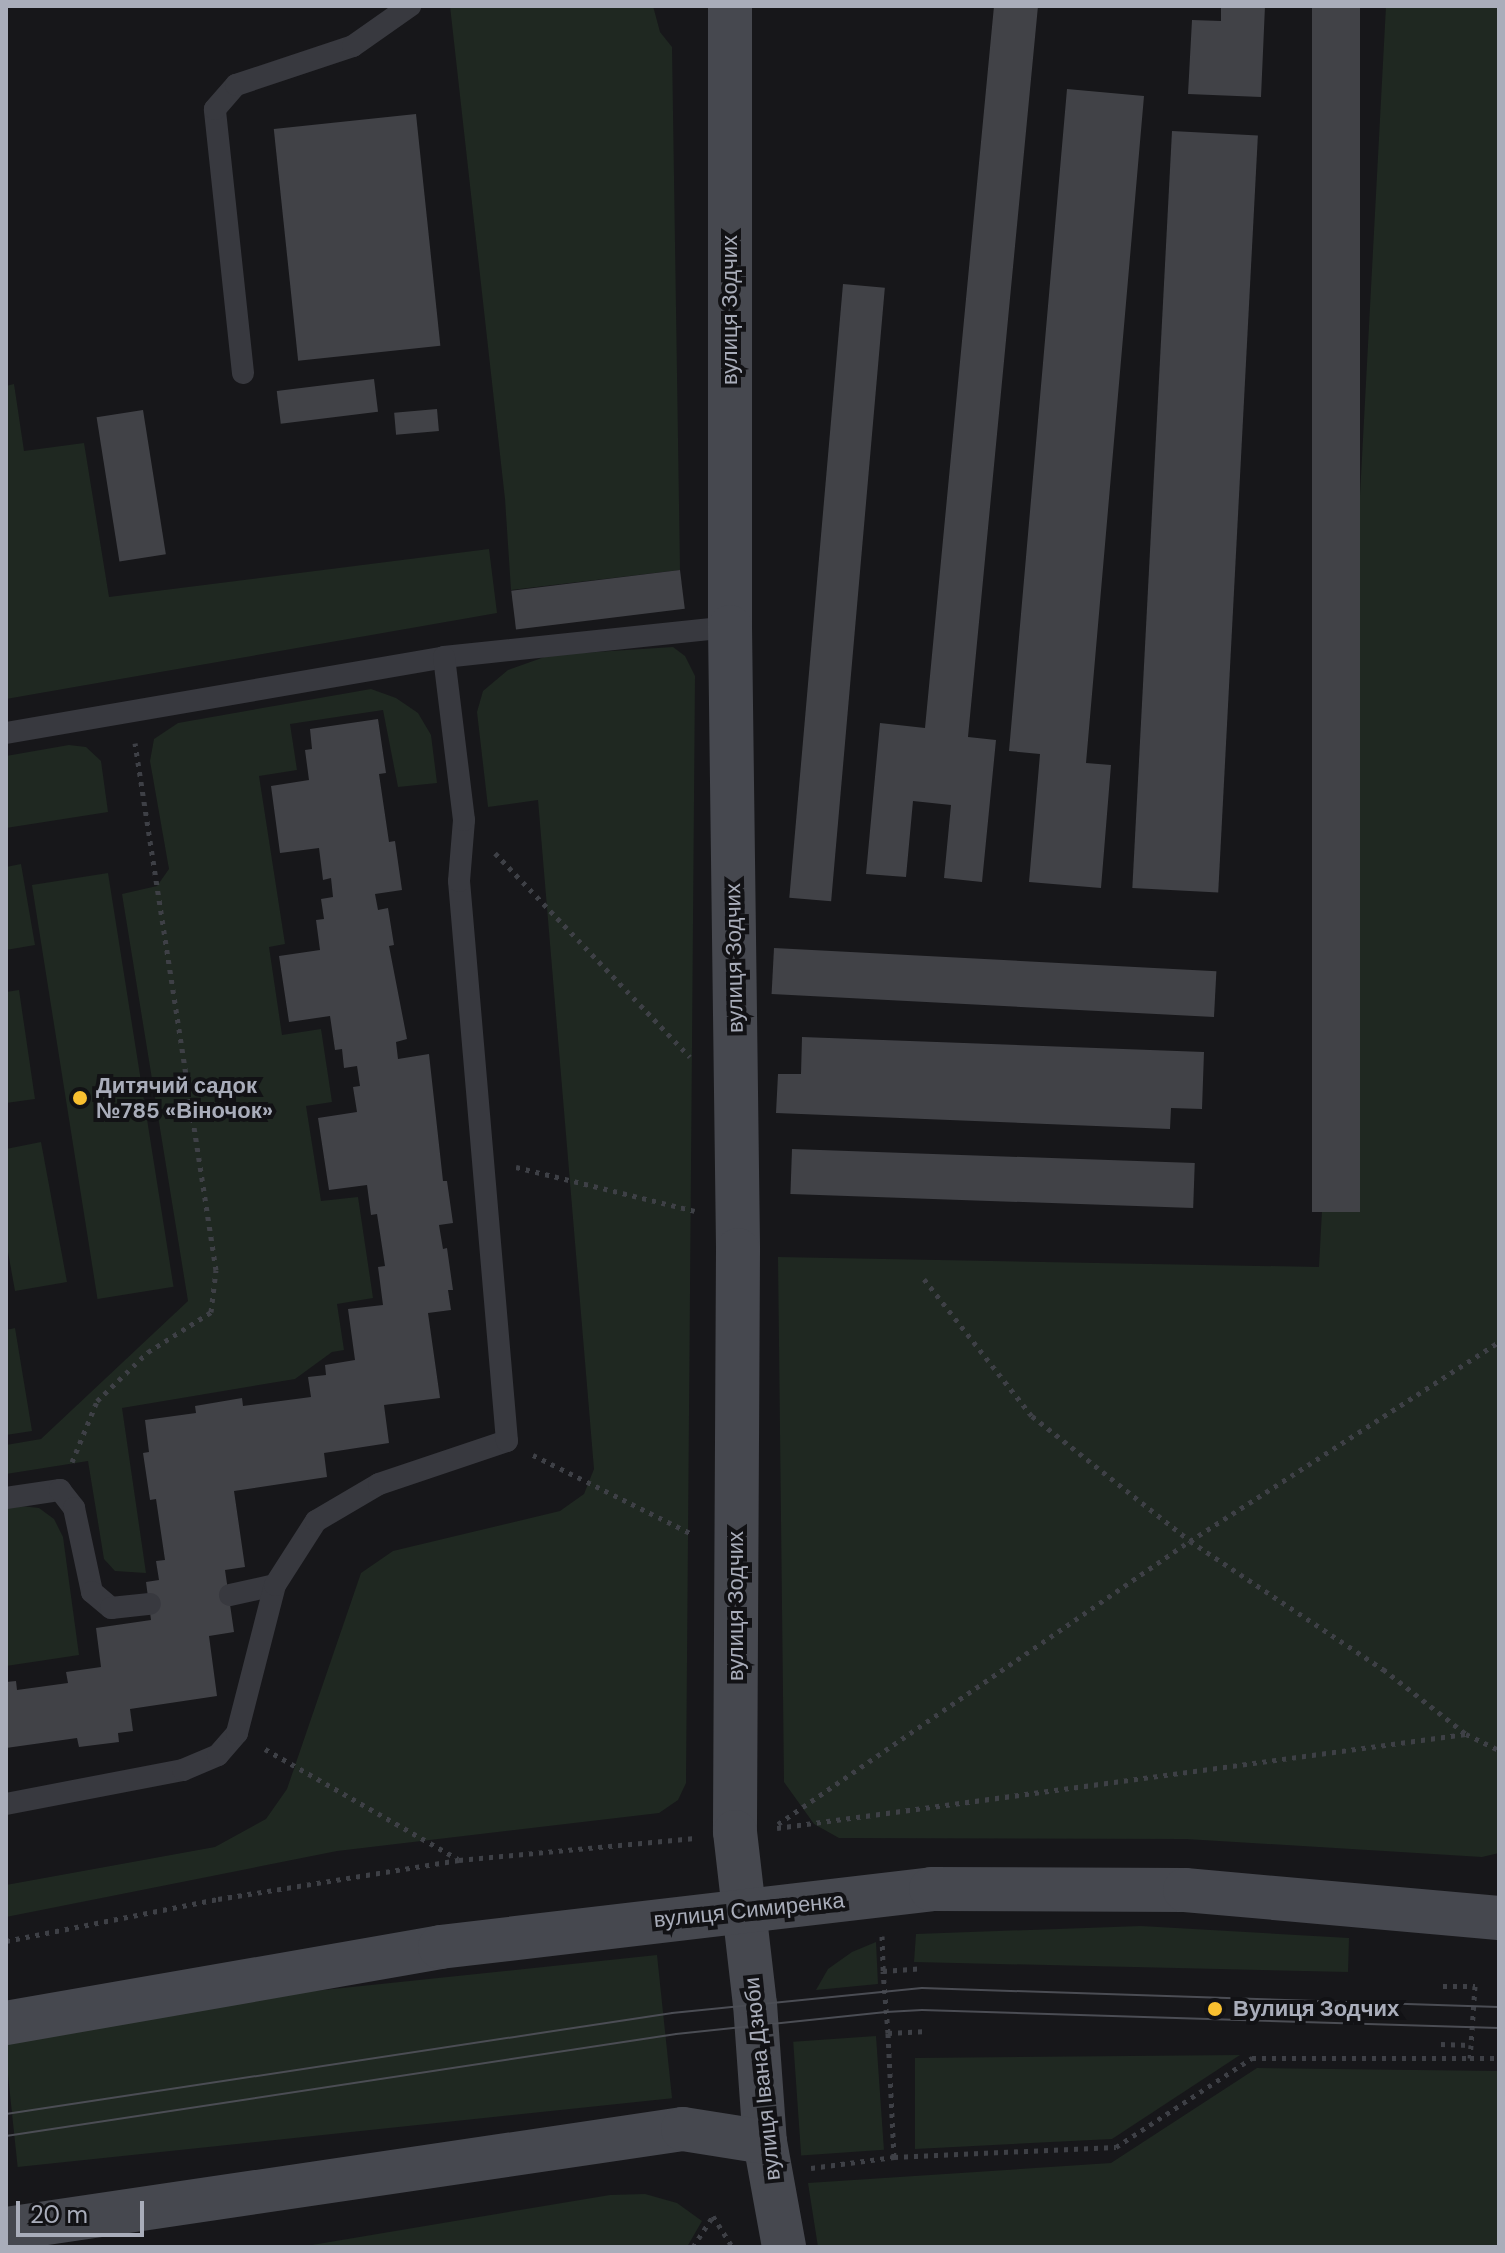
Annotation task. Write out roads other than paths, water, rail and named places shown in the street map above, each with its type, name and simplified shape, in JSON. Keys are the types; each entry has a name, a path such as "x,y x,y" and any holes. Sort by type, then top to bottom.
{"street":[{"name":"вулиця Зодчих","path":"730,6 730,627 738,1250 735,1832 744,1910"},
{"name":"вулиця Симиренка","path":"6,2023 440,1947 931,1889 1185,1890 1499,1918"},
{"name":"вулиця Івана Дзюби","path":"744,1910 765,2142 784,2247"},
{"path":"6,2229 683,2129 765,2142"}],"lane":[{"path":"243,373 215,109 236,85 353,46 410,6"},
{"path":"6,733 444,657 730,627"},
{"path":"6,1804 183,1770 218,1755 237,1733 275,1585 316,1521 379,1484 507,1441 459,881 464,820 444,657"},
{"path":"6,1498 60,1490 74,1508 92,1592 111,1608 150,1604"},
{"path":"230,1595 275,1585"}],"tram line":[{"path":"6,2114 672,2013 922,1988 1499,2007"},
{"path":"6,2136 676,2034 886,2012 922,2010 1499,2028"}],"place":[{"name":"Дитячий садок №785 «Віночок»","path":"80,1098"},
{"name":"Вулиця Зодчих","path":"1215,2009"}]}
